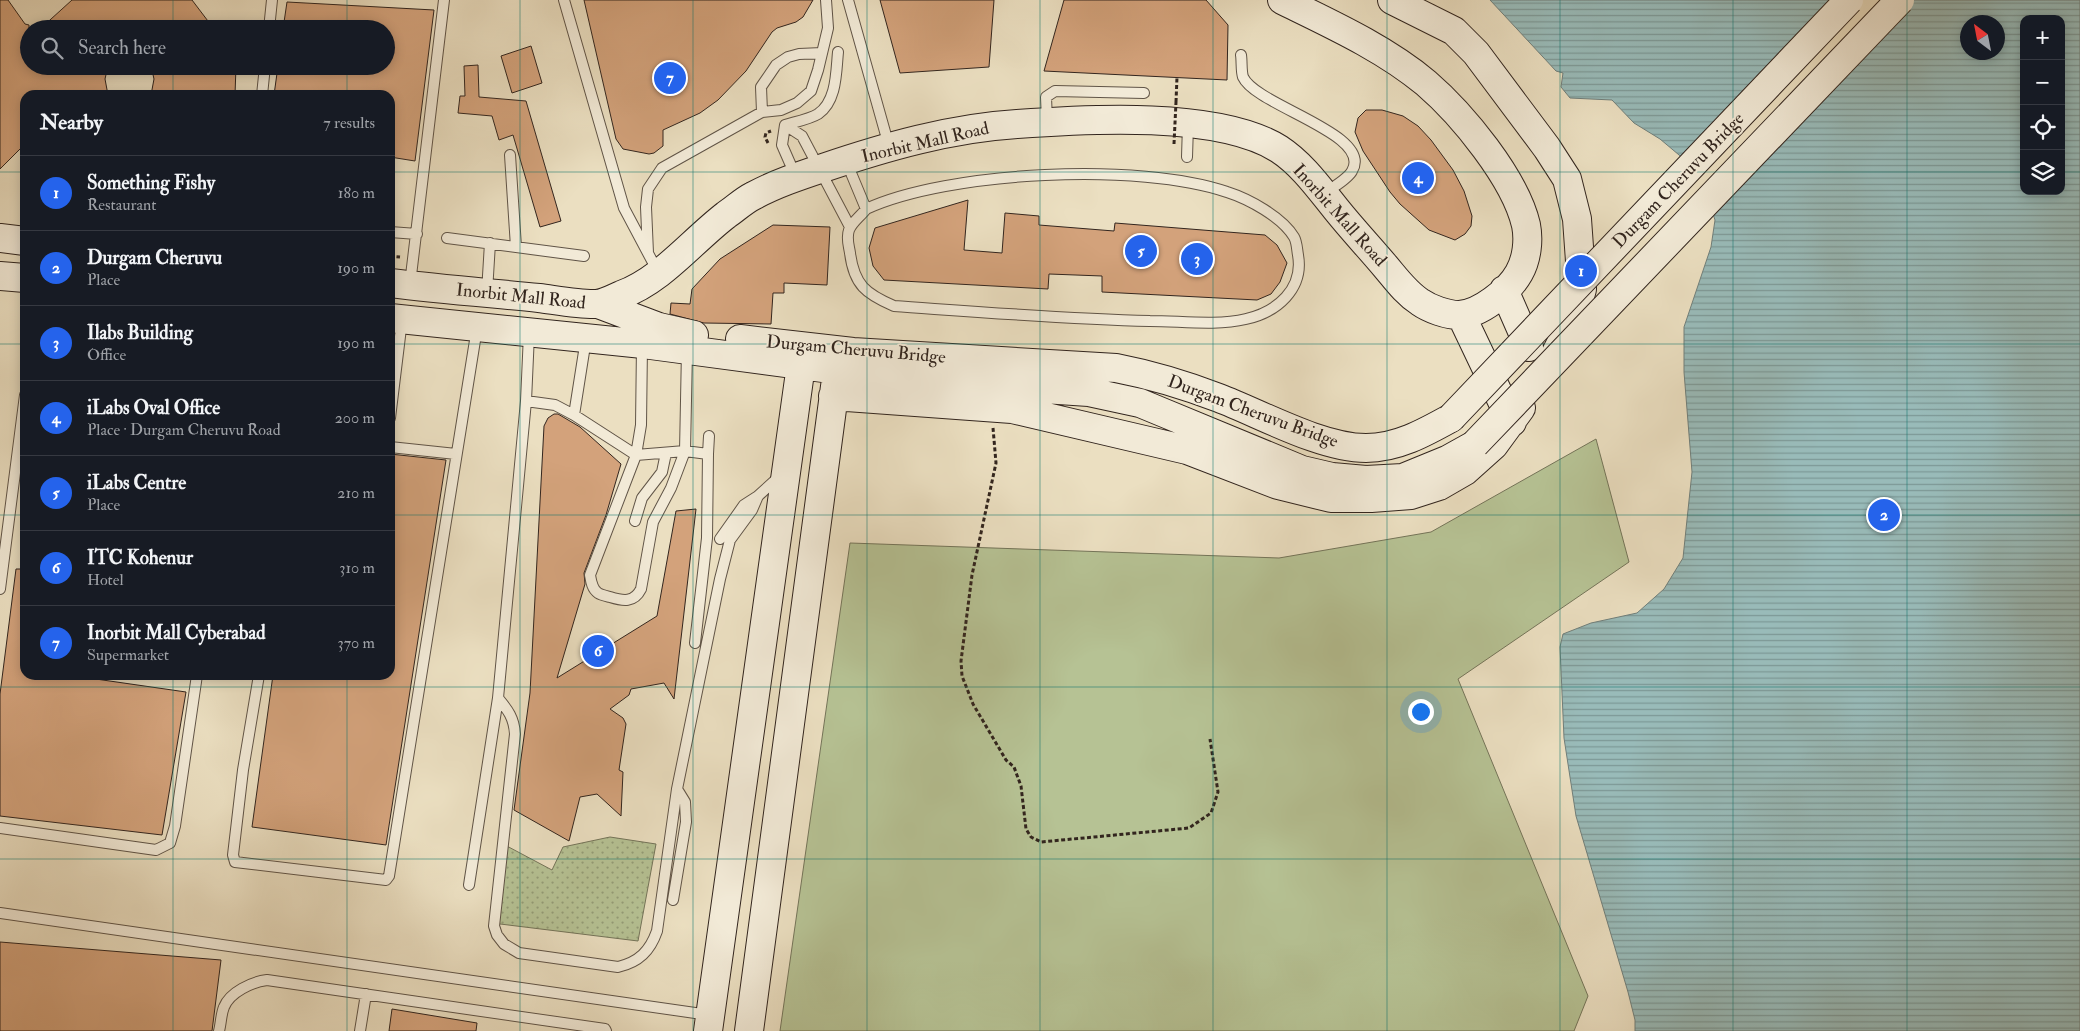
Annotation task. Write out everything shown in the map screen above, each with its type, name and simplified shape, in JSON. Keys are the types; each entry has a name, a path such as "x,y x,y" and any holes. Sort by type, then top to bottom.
{"main road":[{"path":"1282,0 1344,31 1387,56 1424,82 1457,114 1483,146 1519,202 1526,228 1527,249 1519,272 1504,290 1481,308 1461,315 1512,422"},
{"path":"749,1031 835,383 1012,409 1187,450 1278,485 1331,498 1371,498 1411,495 1439,486 1465,471 1494,445 1512,422 1555,355 1575,315 1582,289 1577,219 1566,179 1547,148 1482,61 1454,32 1392,0"},
{"name":"Durgam Cheruvu Bridge","path":"598,304 659,327 691,334 853,352 1116,368 1156,376 1210,395 1330,443 1366,448 1399,443 1427,432 1451,418 1849,0"},
{"name":"Durgam Cheruvu Bridge","path":"741,358 801,365 835,383 957,381 996,386 1089,392 1140,403 1302,470 1332,477 1366,480 1403,478 1448,460 1475,444 1900,0"},
{"name":"Inorbit Mall Road","path":"400,284 598,304 637,289 653,263 706,231 750,197 845,160 968,128 1046,122 1138,120 1219,128 1247,135 1279,150 1325,193 1336,209 1406,290 1421,303 1442,312 1461,315"},
{"path":"0,238 20,240"},
{"path":"0,276 20,278"},
{"path":"1504,290 1529,347"},
{"name":"Inorbit Mall Road","path":"396,319 642,344 741,358"},
{"path":"709,1023 801,365"}],"lane":[{"path":"270,20 272,0"},
{"path":"400,284 417,234 444,0"},
{"path":"564,0 624,208 653,263"},
{"path":"653,263 646,198 648,189 662,168 762,112 781,110 798,103 811,91 828,28 826,0"},
{"path":"848,0 889,148"},
{"path":"785,125 818,114 828,103 836,81 838,52"},
{"path":"762,112 762,87 776,65 788,57 799,54 822,53"},
{"path":"1241,54 1243,77 1255,91 1328,130 1343,140 1351,150 1355,163 1352,172 1325,193"},
{"path":"263,90 264,75"},
{"path":"1046,122 1046,97 1055,92 1144,93"},
{"path":"1179,123 1187,157"},
{"path":"785,125 782,145 850,228"},
{"path":"785,125 802,136 807,174"},
{"path":"510,155 516,247"},
{"path":"845,160 866,209"},
{"path":"1055,175 1135,176 1188,182 1228,192 1269,212 1295,238 1299,263 1294,288 1282,303 1264,313 1246,319 1215,322 1132,320 894,306 872,296 860,285 852,270 847,236 850,228 866,209 888,199 919,190 993,180 1055,175"},
{"path":"395,232 417,234"},
{"path":"447,238 584,256"},
{"path":"487,293 490,243"},
{"path":"395,336 396,319"},
{"path":"258,680 243,770 233,855 235,862 386,880 389,876 477,327"},
{"path":"469,885 498,698 526,401 530,332"},
{"path":"574,415 586,338"},
{"path":"642,344 641,425 636,455 590,575 592,586 598,593 624,601 631,599 641,589 653,522 671,488 685,451 687,350"},
{"path":"526,401 555,406 574,415 636,455 685,451 708,454"},
{"path":"0,589 20,434"},
{"path":"695,643 707,538 709,436"},
{"path":"395,448 456,454"},
{"path":"635,522 642,498 662,472 666,453"},
{"path":"498,698 510,712 514,722 515,734 494,926 497,935 504,944 519,953 618,967 629,964 642,956 652,945 657,931 678,789 720,579 725,539 752,510 758,496 786,470"},
{"path":"707,538 725,539"},
{"path":"0,828 156,850 170,843 175,826 196,680"},
{"path":"673,900 686,822 685,802 678,789"},
{"path":"0,913 709,1023"},
{"path":"219,1031 224,1007 232,996 255,982 266,980 605,1029 606,1031"},
{"path":"360,1031 366,994"}],"path":[{"path":"1177,77 1179,123"},
{"path":"990,407 996,463 972,575 961,661 962,676 973,704 1006,760 1014,767 1021,786 1026,829 1030,837 1041,842 1189,828 1211,813 1218,792 1210,739"}],"green space":[{"path":"1596,439 1629,562 1458,679 1588,996 1574,1031 780,1031 850,543 1279,558 1431,532"},
{"path":"610,837 656,844 638,941 492,923 503,844 552,870 563,847"}],"water":[{"path":"1490,0 2080,0 2080,1031 1635,1031 1635,1020 1628,992 1576,816 1564,738 1560,647 1563,634 1591,623 1637,613 1664,589 1683,558 1692,472 1684,372 1684,327 1711,247 1715,220 1704,186 1685,160 1660,139 1634,123 1612,100 1570,98 1561,87 1563,73 1556,71"}],"pier":[{"path":"1833,0 1913,0 1708,207 1701,187 1683,162"}],"building":[{"path":"0,0 8,0 22,20 20,20 20,75 106,75 107,90 20,90 20,149 0,169"},
{"path":"72,0 192,0 207,20 50,20"},
{"path":"584,0 813,0 803,17 772,32 746,71 718,100 700,113 663,130 663,146 654,153 649,154 623,149 616,139"},
{"path":"880,0 994,0 989,67 900,73"},
{"path":"1064,0 1206,0 1228,25 1227,80 1044,71"},
{"path":"287,2 434,10 415,161 395,158 395,90 275,90 277,75 395,75 395,20 284,20"},
{"path":"531,46 542,83 512,93 501,56"},
{"path":"478,65 479,97 526,101 561,221 540,227 513,135 499,140 492,116 458,113 460,96 465,96 464,66"},
{"path":"153,75 236,75 235,90 152,90"},
{"path":"1366,110 1382,110 1403,116 1418,126 1431,140 1453,170 1464,191 1472,216 1471,226 1465,234 1455,240 1429,230 1400,204 1390,192 1363,151 1355,132 1358,118"},
{"path":"968,200 964,250 1002,253 1005,213 1039,216 1039,225 1114,231 1115,223 1265,235 1277,245 1287,263 1280,282 1271,294 1257,300 1102,292 1102,276 1049,274 1048,289 884,280 873,266 869,248 875,228"},
{"path":"773,225 830,227 827,285 784,283 784,293 773,293 771,324 704,323 670,314 671,303 690,304 692,289 720,259"},
{"path":"558,414 580,427 621,464 606,515 584,573 585,584 557,678 657,616 676,511 696,509 674,699 664,683 631,689 629,695 610,709 623,718 626,724 619,770 623,772 621,816 597,794 580,797 569,841 514,810 530,693 544,426 548,418"},
{"path":"395,455 446,460 386,845 252,827 272,680 395,680"},
{"path":"16,569 20,569 20,680 103,680 186,692 162,835 0,816 0,694"},
{"path":"0,942 221,960 212,1031 0,1031"},
{"path":"392,1009 477,1023 476,1031 389,1031"}],"place":[{"name":"Inorbit Mall Cyberabad","path":"670,78"},
{"name":"iLabs Oval Office","path":"1418,178"},
{"name":"iLabs Centre","path":"1141,251"},
{"name":"Ilabs Building","path":"1197,259"},
{"name":"Something Fishy","path":"1581,271"},
{"name":"Durgam Cheruvu","path":"1884,515"},
{"name":"ITC Kohenur","path":"598,651"}]}
